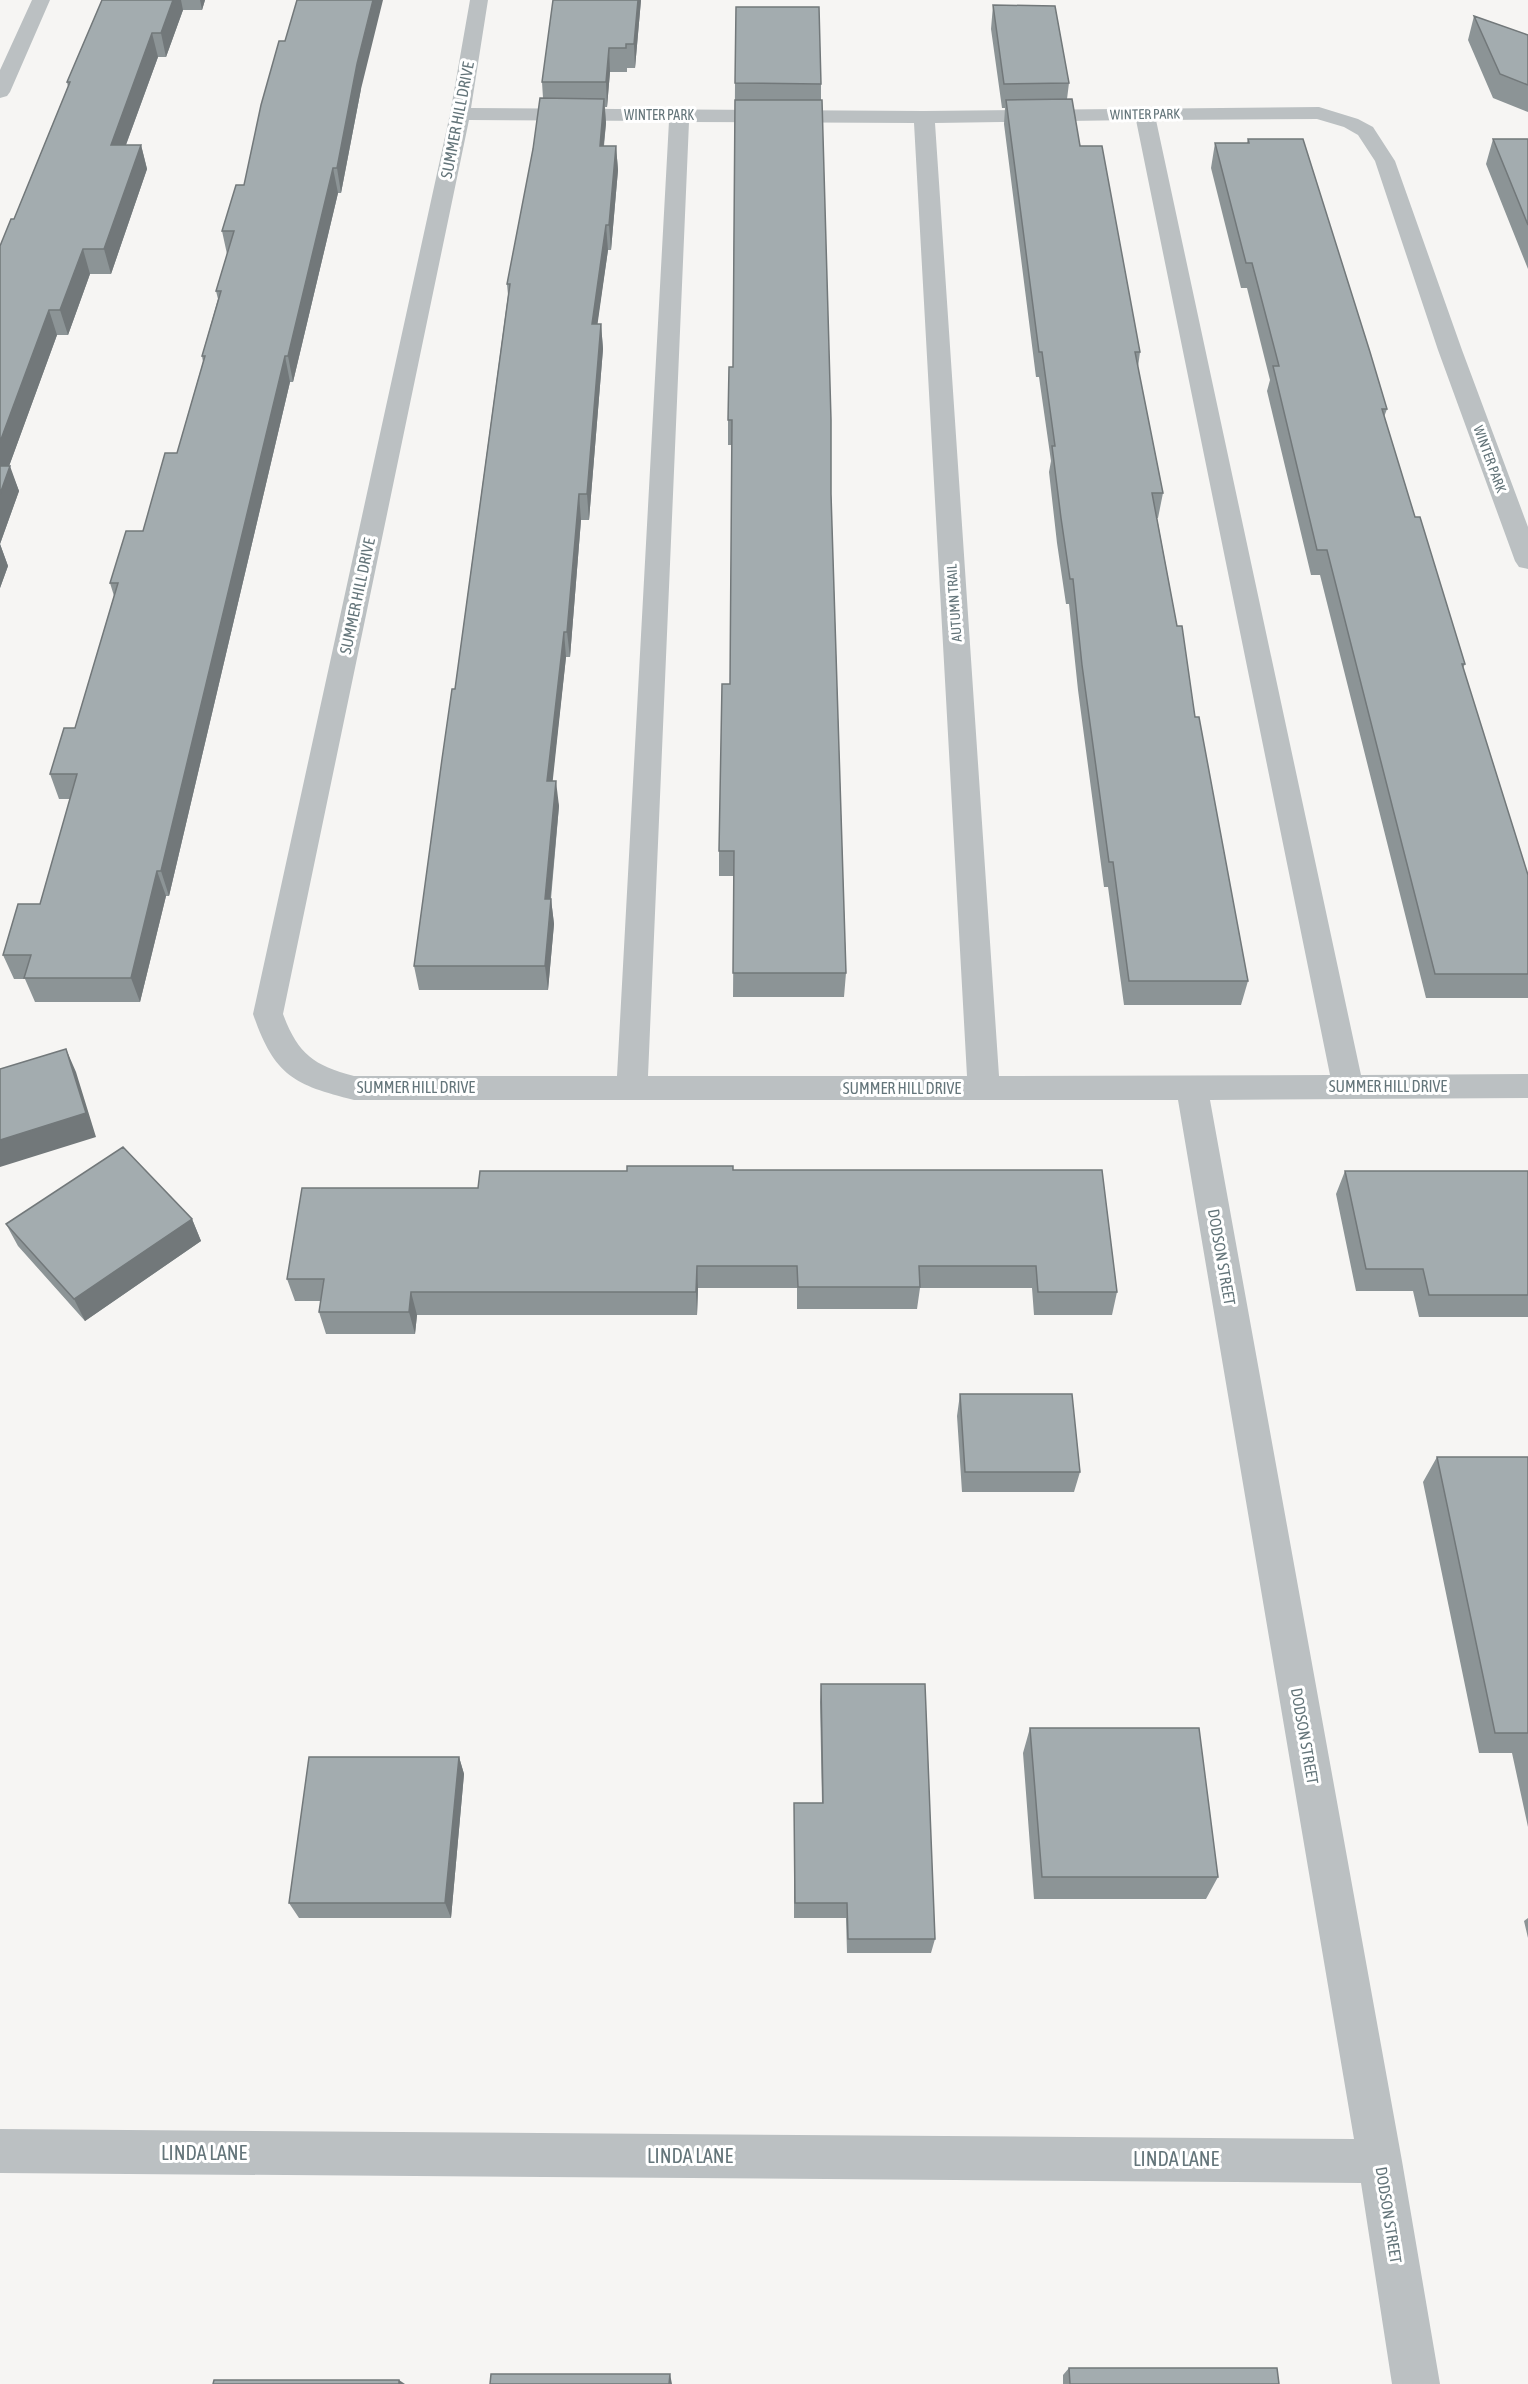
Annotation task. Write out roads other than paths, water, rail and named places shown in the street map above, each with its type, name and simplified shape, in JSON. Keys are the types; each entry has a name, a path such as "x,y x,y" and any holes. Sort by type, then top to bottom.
{"street":[{"path":"0,92 41,0"},
{"name":"SUMMER HILL DRIVE","path":"479,0 460,114 268,1014 284,1052 303,1072 354,1088 1192,1089 1528,1086"},
{"name":"WINTER PARK","path":"460,114 924,117 1319,113 1351,123 1371,137 1385,161 1450,350 1528,561"},
{"path":"1144,114 1348,1086"},
{"path":"632,1088 679,115"},
{"name":"AUTUMN TRAIL","path":"924,117 984,1089"},
{"name":"DODSON STREET","path":"1192,1089 1380,2161 1416,2384"},
{"name":"LINDA LANE","path":"0,2151 1380,2161"}]}
